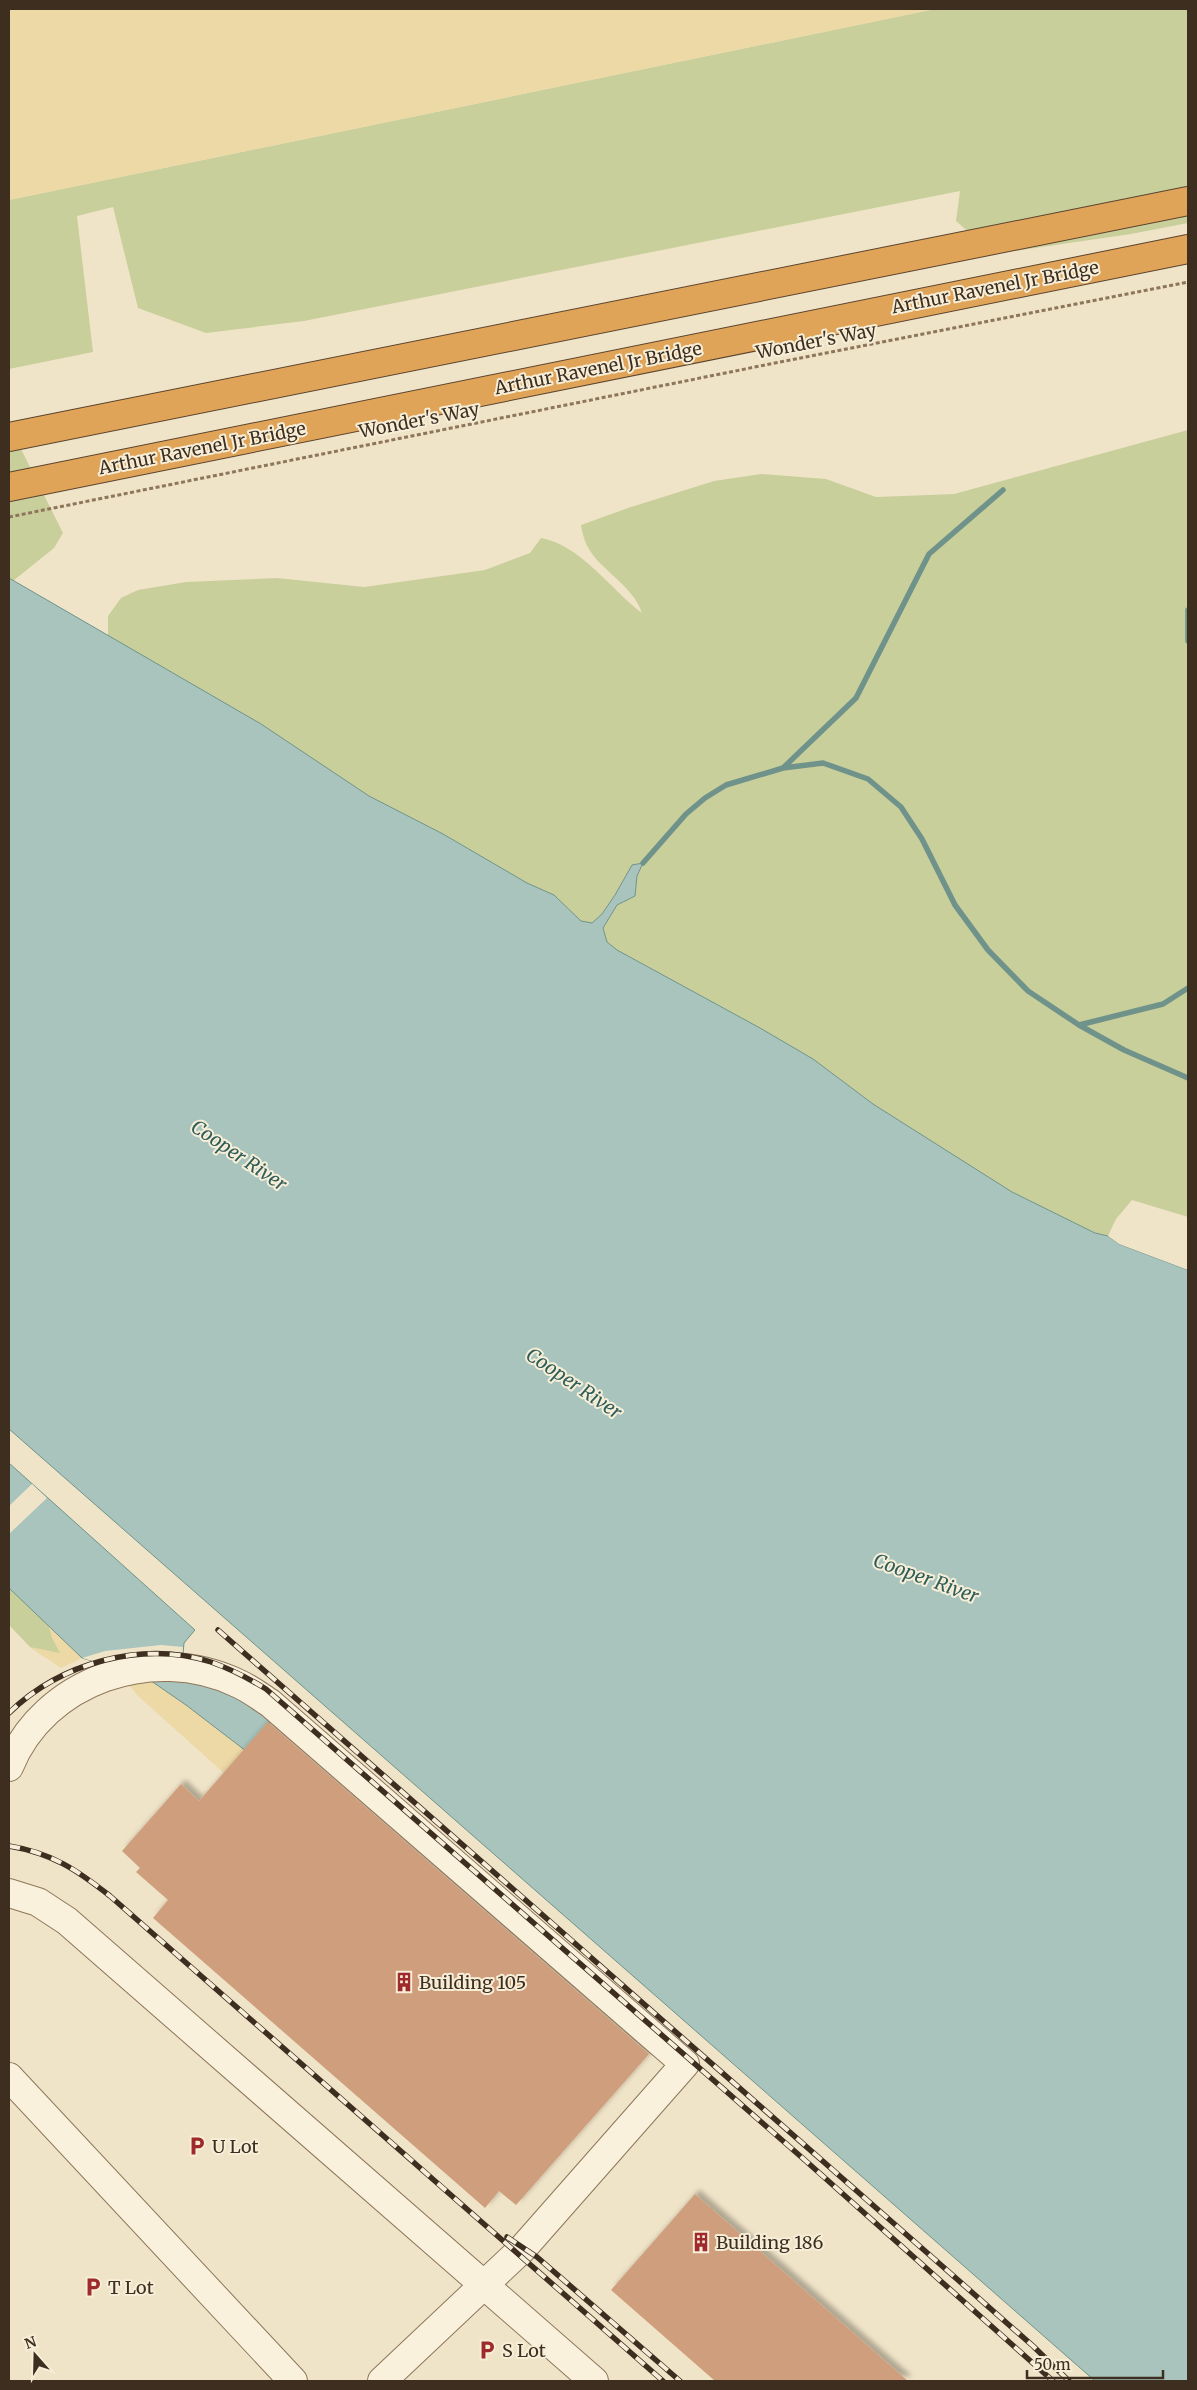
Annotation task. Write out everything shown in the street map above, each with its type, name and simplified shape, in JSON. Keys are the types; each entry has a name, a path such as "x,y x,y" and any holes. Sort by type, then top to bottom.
{"highway":[{"path":"9,437 1188,201"},
{"name":"Arthur Ravenel Jr Bridge","path":"9,487 1188,248"}],"lane":[{"path":"10,1762 31,1728 47,1710 98,1679 135,1668 172,1667 207,1673 237,1682 270,1703 685,2064 523,2248 382,2381"},
{"path":"9,1893 38,1902 67,1921 594,2381"},
{"path":"9,2077 293,2381"}],"path":[{"name":"Wonder's Way","path":"9,517 1188,282"}],"green space":[{"path":"935,9 1188,9 1188,223 1131,234 994,254 956,221 960,191 304,321 206,333 138,308 113,207 77,216 93,352 9,369 9,200"},
{"path":"9,425 63,533 54,548 13,581 9,578"},
{"path":"1188,430 1188,1217 1132,1200 1116,1219 1108,1236 1095,1233 1012,1192 873,1104 813,1059 617,950 607,942 603,928 617,905 635,896 637,876 643,863 632,865 602,914 592,923 581,921 554,895 527,883 443,834 369,796 261,724 108,636 108,616 121,598 138,590 186,582 277,578 364,587 485,570 530,553 541,538 556,542 569,549 642,613 631,593 596,559 584,539 581,525 714,481 761,474 826,479 876,497 954,494"},
{"path":"9,1588 64,1639 62,1655 45,1657 30,1647 9,1625"}],"sand":[{"path":"9,9 935,9 9,200"},
{"path":"48,1624 82,1658 61,1668 30,1647 60,1653 52,1638"},
{"path":"144,1676 186,1705 246,1751 225,1774 138,1696 126,1681"}],"water":[{"name":"Cooper River","path":"9,578 261,724 369,796 443,834 527,883 554,895 581,921 592,923 602,914 632,865 643,863 637,876 635,896 617,905 603,928 607,942 617,950 813,1059 873,1104 1012,1192 1095,1233 1108,1236 1119,1244 1188,1270 1188,2381 1095,2381 9,1429"},
{"path":"9,1463 195,1630 184,1643 181,1675 205,1679 276,1716 246,1751 186,1705 144,1676 82,1658 9,1588"}],"pier":[{"path":"1109,1234 1120,1242 1188,1268 1188,1270 1119,1244 1108,1236"},
{"path":"32,1484 47,1498 9,1534 9,1506"},
{"path":"161,1645 183,1647 181,1675 144,1676 82,1658 105,1651"}],"building":[{"name":"Building 105","path":"268,1722 649,2054 516,2205 499,2191 485,2208 153,1918 168,1900 136,1872 140,1868 122,1851 181,1784 199,1801"},
{"name":"Building 186","path":"695,2194 908,2381 715,2381 611,2290"}],"waterway":[{"path":"783,768 856,698 929,554 1003,490"},
{"path":"1188,610 1188,641"},
{"path":"643,863 686,814 705,798 726,785 783,768 823,763 868,779 901,807 922,839 955,905 988,950 1028,991 1079,1025 1124,1050 1188,1078"},
{"path":"1079,1025 1163,1004 1188,988"}],"railway":[{"path":"218,1630 1033,2346 1069,2381"},
{"path":"9,1713 29,1696 52,1681 77,1669 103,1660 130,1655 158,1654 185,1656 211,1662 239,1674 266,1689 807,2162 1053,2381"},
{"path":"9,1846 51,1858 86,1878 110,1896 663,2381"},
{"path":"507,2237 537,2257 680,2381"}],"place":[{"name":"Building 105","path":"404,1982"},
{"name":"U Lot","path":"197,2146"},
{"name":"Building 186","path":"701,2242"},
{"name":"T Lot","path":"93,2287"},
{"name":"S Lot","path":"487,2350"}]}
